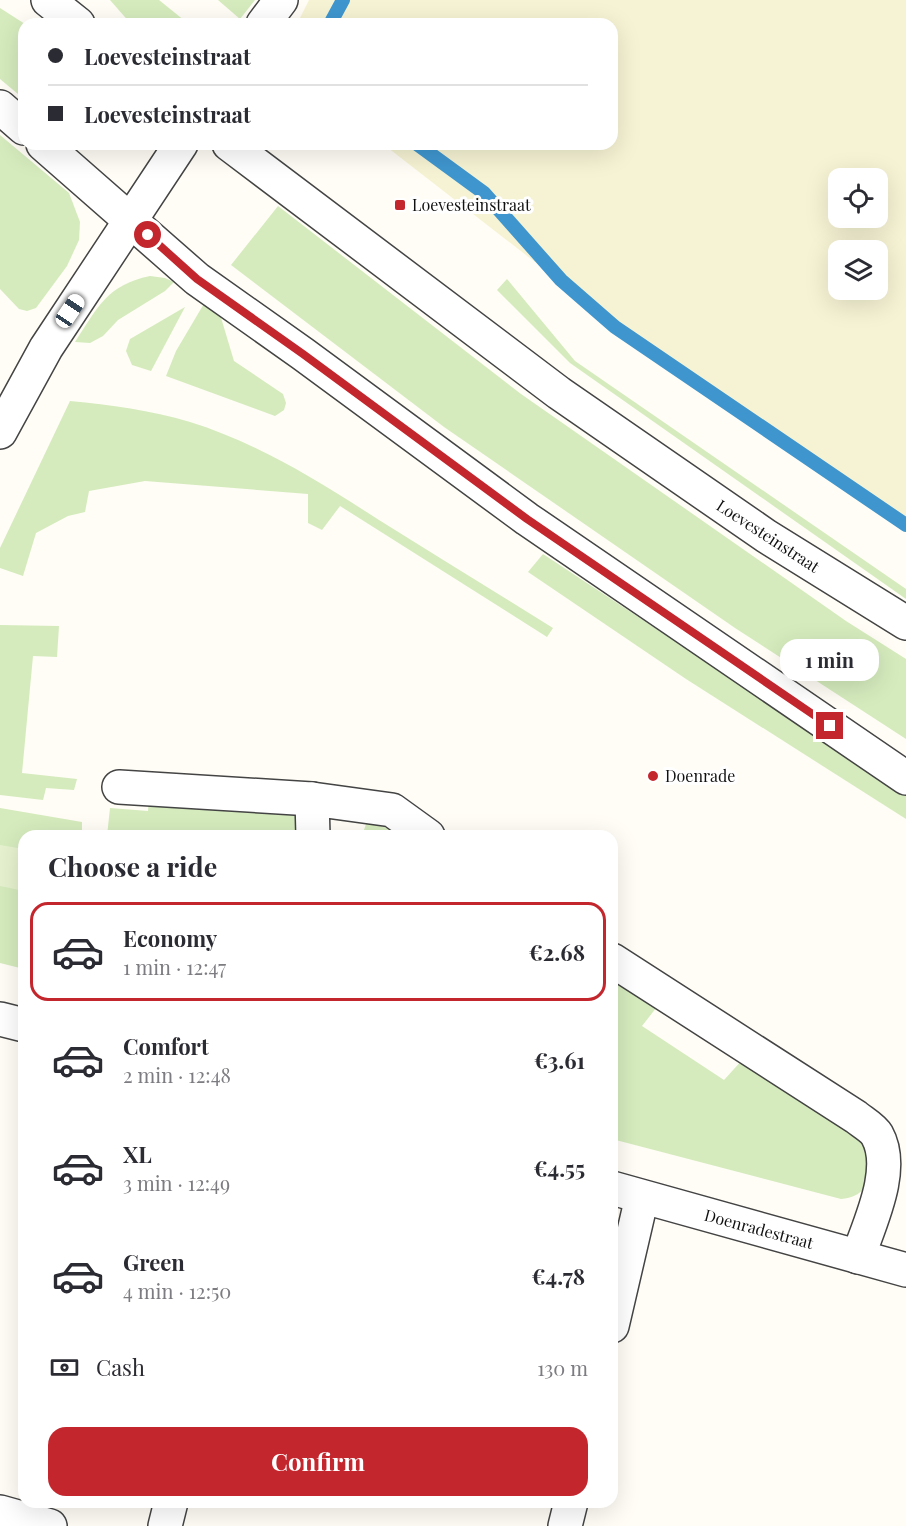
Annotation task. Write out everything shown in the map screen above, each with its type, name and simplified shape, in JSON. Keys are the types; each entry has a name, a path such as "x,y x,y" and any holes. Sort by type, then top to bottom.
{"street":[{"path":"48,0 70,18"},
{"path":"268,18 281,0"},
{"path":"0,107 18,123"},
{"path":"50,150 197,279 527,519 906,778"},
{"path":"0,432 46,348 178,150"},
{"name":"Loevesteinstraat","path":"237,150 559,393 766,536 906,623"},
{"path":"119,787 312,799 392,810 420,830"},
{"path":"312,799 313,830"},
{"path":"618,964 856,1117 876,1134 885,1155 883,1182 858,1257"},
{"path":"0,1018 18,1023"},
{"path":"618,1273 627,1193"},
{"name":"Doenradestraat","path":"627,1193 906,1270"},
{"path":"165,1526 170,1508"},
{"path":"565,1526 570,1508"},
{"path":"0,1512 50,1526"}],"shaded area":[{"path":"309,0 906,0 906,522 734,408 616,325 391,150 618,150 618,18 300,18"}],"green space":[{"path":"110,0 159,0 181,18 126,18"},
{"path":"218,0 255,0 239,18"},
{"path":"0,8 18,20 18,94 0,79"},
{"path":"0,135 69,193 80,222 79,240 67,266 36,308 27,311 19,309 0,289"},
{"path":"278,206 521,394 846,621 906,659 906,739 735,628 444,427 231,265"},
{"path":"150,276 174,282 165,291 118,320 103,336 90,343 75,342 105,299 123,285"},
{"path":"507,279 575,361 906,589 906,599 570,363 497,290"},
{"path":"205,302 219,311 234,361 283,394 286,403 284,410 275,416 166,376 176,351"},
{"path":"185,307 151,371 132,365 126,351 130,339"},
{"path":"70,401 160,414 215,431 264,452 311,478 553,628 547,637 340,506 322,530 308,523 308,494 145,481 89,491 85,512 68,516 36,533 23,576 0,568 0,548"},
{"path":"543,554 906,794 906,819 686,679 528,572"},
{"path":"0,625 59,626 57,657 33,656 22,773 77,779 74,790 46,788 43,800 0,795"},
{"path":"149,797 300,806 300,830 108,830 110,808 148,811"},
{"path":"0,808 82,822 82,830 18,830 18,968 0,963"},
{"path":"367,821 393,830 364,830"},
{"path":"0,845 18,848 18,890 0,886"},
{"path":"618,978 660,1003 642,1026 724,1080 744,1058 866,1136 869,1167 866,1185 853,1197 841,1199 618,1141"}],"waterway":[{"path":"333,18 343,0"},
{"path":"425,150 484,193 561,280 615,327 906,525"}],"place":[{"name":"Loevesteinstraat","path":"400,205"},
{"name":"Doenrade","path":"653,776"}],"route":[{"path":"148,235 197,279 527,519 830,726"}]}
